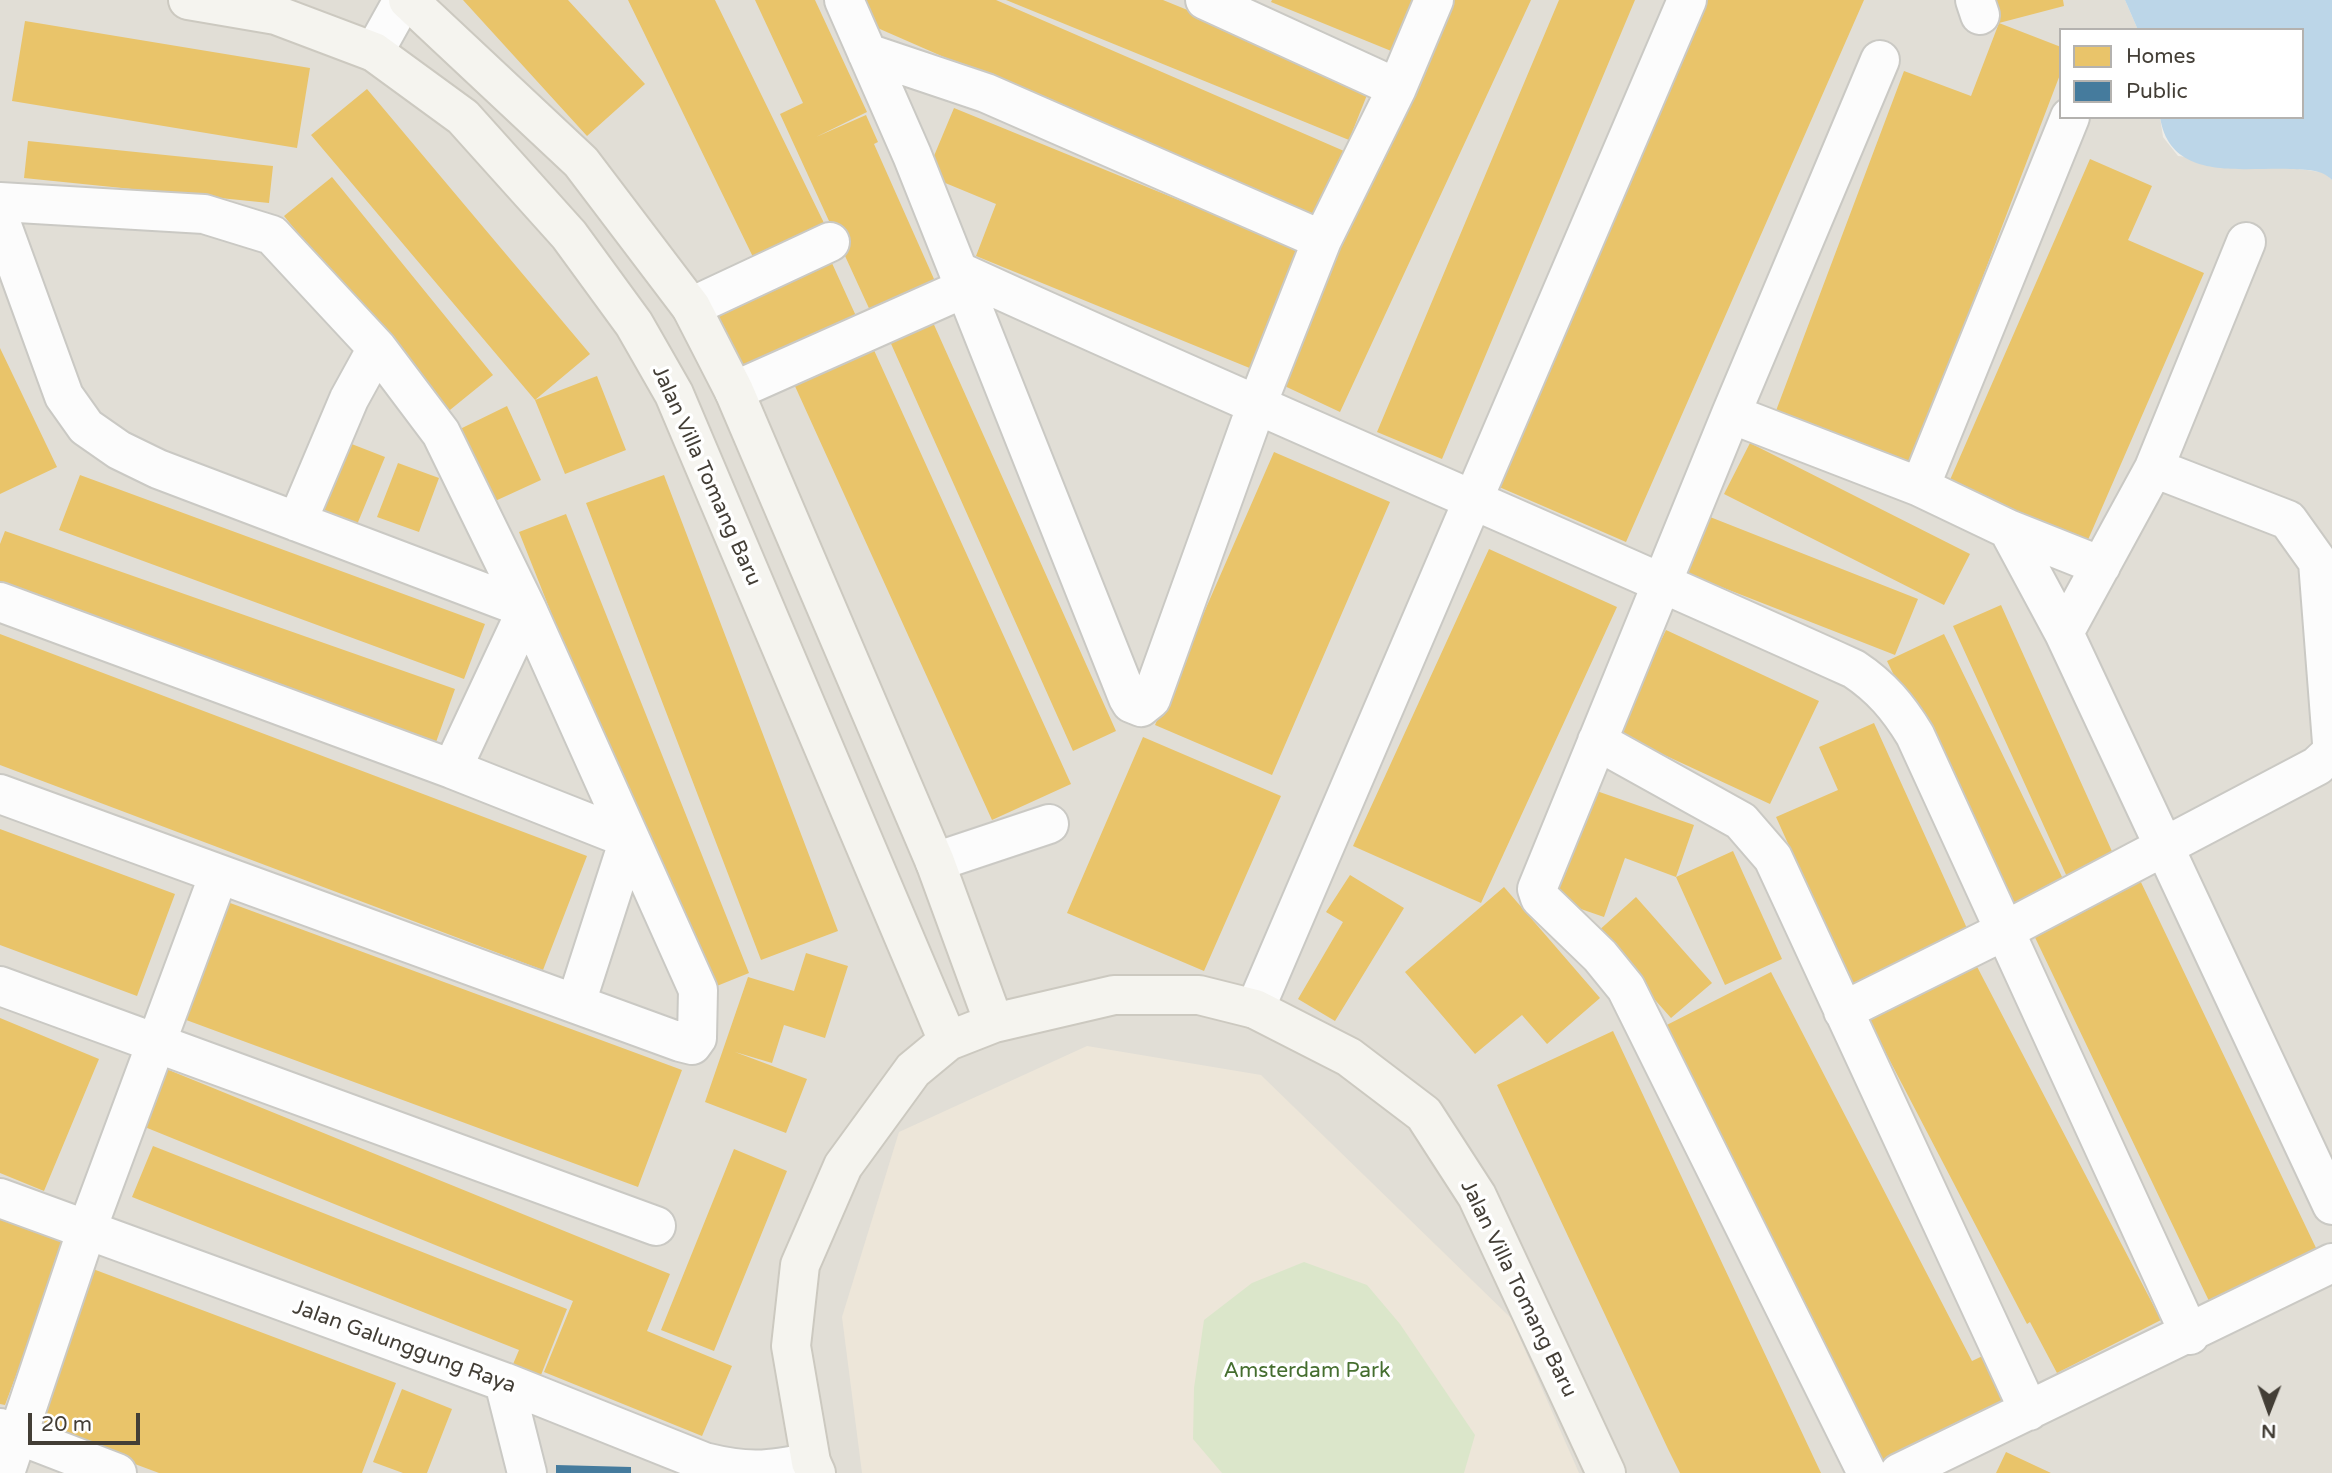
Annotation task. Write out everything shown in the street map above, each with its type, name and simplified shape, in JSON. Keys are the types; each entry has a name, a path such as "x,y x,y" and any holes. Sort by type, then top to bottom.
{"street":[{"name":"Jalan Villa Tomang Baru","path":"188,0 276,15 374,52 463,117 569,235 641,335 674,394 948,1041"},
{"path":"374,52 403,0"},
{"path":"408,0 581,162 691,307 734,391 935,862 994,1023"},
{"path":"844,0 962,280 1128,698 1136,707 1146,706 1151,699 1255,407 1322,240 1397,88 1434,0"},
{"path":"1255,1009 1687,0"},
{"path":"1221,3 1397,88"},
{"path":"867,53 986,93 1322,240"},
{"path":"1867,1473 1626,988 1600,956 1540,898 1537,889 1731,414 1880,60"},
{"path":"1920,488 2069,119"},
{"path":"0,202 204,214 272,235 377,348 441,433 527,610 698,990 697,1038 692,1045 680,1042 0,794"},
{"path":"0,220 64,396 86,427 119,450 158,469 527,610"},
{"path":"691,307 830,242"},
{"path":"2064,633 2154,468 2246,242"},
{"path":"734,391 962,280 1662,582 1853,669 1876,684 1897,706 1915,735 2002,932 2190,1335"},
{"path":"297,522 349,399 377,348"},
{"path":"1731,414 1920,488 2008,529 2101,566"},
{"path":"2154,468 2288,520 2318,562 2332,743"},
{"path":"2008,529 2064,633 2332,1205"},
{"path":"0,602 452,769 629,839"},
{"path":"452,769 527,610"},
{"path":"1597,741 1741,821 1773,859 2029,1411"},
{"path":"1843,1011 2002,932 2317,766 2332,752"},
{"path":"935,862 1049,824"},
{"path":"576,1003 629,839"},
{"path":"5,1473 9,1431 219,874"},
{"path":"0,986 157,1041 656,1226"},
{"name":"Jalan Villa Tomang Baru","path":"813,1468 791,1346 800,1265 843,1166 913,1070 948,1041 994,1023 1114,995 1199,995 1255,1009 1349,1056 1424,1115 1477,1196 1606,1473"},
{"name":"Jalan Galunggung Raya","path":"0,1198 86,1232 505,1382 704,1462 737,1471 813,1468"},
{"path":"1899,1473 2190,1335 2332,1263"},
{"path":"505,1382 527,1473"},
{"path":"9,1431 117,1473"}],"shaded area":[{"path":"0,0 2125,0 2137,28 2059,28 2059,119 2160,119 2163,137 2178,156 2307,170 2326,173 2332,180 2332,1473 0,1473"},
{"path":"1087,1046 1261,1075 1511,1318 1579,1473 862,1473 842,1317 899,1132"}],"green space":[{"name":"Amsterdam Park","path":"1304,1262 1367,1285 1400,1324 1475,1435 1464,1473 1222,1473 1193,1439 1194,1388 1204,1320 1252,1283"}],"water":[{"path":"2125,0 2332,0 2332,180 2319,172 2308,170 2230,169 2210,167 2193,161 2178,152 2166,138 2161,119 2304,119 2304,28 2137,28"}],"building: Homes":[{"path":"463,0 568,0 645,84 587,136"},
{"path":"628,0 715,0 824,223 753,257"},
{"path":"755,0 815,0 867,112 816,137 866,115 878,142 874,144 938,288 873,317 780,114 803,103"},
{"path":"866,0 996,0 1344,151 1314,219 857,19"},
{"path":"1006,0 1163,0 1371,85 1349,140"},
{"path":"1423,0 1401,55 1271,2"},
{"path":"1453,0 1531,0 1340,412 1276,382"},
{"path":"1559,0 1635,0 1442,459 1377,432"},
{"path":"1703,0 1864,0 1626,542 1490,483"},
{"path":"1992,0 2063,0 2064,6 1999,23"},
{"path":"25,21 310,68 297,148 12,101"},
{"path":"1999,23 2059,46 2059,77 1907,475 1771,424 1904,71 1971,96"},
{"path":"367,89 590,354 535,400 311,135"},
{"path":"954,108 1301,250 1252,369 976,256 996,204 926,175"},
{"path":"28,141 273,166 269,203 24,178"},
{"path":"2090,159 2152,186 2128,240 2204,273 2084,549 1946,489"},
{"path":"332,177 493,375 445,414 284,216"},
{"path":"826,250 856,316 738,370 707,303"},
{"path":"931,318 1116,731 1073,751 888,337"},
{"path":"0,348 57,467 0,494"},
{"path":"873,348 1071,784 992,820 794,384"},
{"path":"597,376 626,450 565,474 535,400"},
{"path":"507,406 541,480 493,502 458,430"},
{"path":"344,441 385,457 356,527 315,512"},
{"path":"1750,443 1970,554 1944,605 1724,494"},
{"path":"1274,452 1390,502 1272,775 1155,725"},
{"path":"398,463 439,478 419,532 377,517"},
{"path":"80,475 485,624 464,679 59,530"},
{"path":"664,475 838,931 761,960 586,503"},
{"path":"566,514 749,973 702,992 519,532"},
{"path":"1705,515 1918,599 1895,655 1683,572"},
{"path":"5,531 455,689 435,745 0,594 0,544"},
{"path":"1489,549 1617,607 1481,903 1353,846"},
{"path":"2001,605 2115,858 2068,879 1953,626"},
{"path":"1666,630 1819,701 1770,804 1617,733"},
{"path":"0,634 587,856 543,970 0,765"},
{"path":"1944,634 2064,881 2008,909 1887,661"},
{"path":"1874,723 1970,935 1853,987 1776,817 1838,790 1819,747"},
{"path":"1143,737 1281,796 1204,971 1067,913"},
{"path":"1591,789 1694,825 1676,877 1625,858 1604,917 1552,899"},
{"path":"0,829 175,894 137,996 0,945"},
{"path":"1733,851 1782,959 1725,985 1676,877"},
{"path":"1350,875 1404,908 1335,1021 1298,999 1343,922 1326,912"},
{"path":"2138,876 2317,1250 2209,1301 2030,927"},
{"path":"1504,887 1600,998 1547,1044 1522,1015 1475,1054 1405,972"},
{"path":"214,897 682,1070 638,1187 170,1014"},
{"path":"1636,897 1712,983 1671,1018 1596,933"},
{"path":"806,953 848,966 825,1038 784,1025 772,1063 735,1052 807,1079 786,1133 705,1102 748,977 794,991"},
{"path":"1972,957 2161,1320 2057,1373 2030,1322 2027,1324 1864,1011"},
{"path":"1771,972 1972,1361 1991,1352 2014,1398 1875,1469 1651,1033"},
{"path":"0,1018 99,1059 44,1191 0,1173"},
{"path":"1613,1031 1821,1473 1680,1473 1668,1449 1497,1085"},
{"path":"154,1064 670,1274 647,1331 732,1366 702,1436 544,1372 573,1301 130,1121"},
{"path":"153,1146 567,1309 539,1380 511,1369 519,1350 132,1197"},
{"path":"734,1149 787,1171 714,1351 661,1330"},
{"path":"0,1216 66,1241 5,1405 0,1404"},
{"path":"85,1266 396,1383 362,1473 159,1473 25,1423"},
{"path":"402,1389 452,1409 427,1473 403,1473 373,1462"},
{"path":"2006,1452 2051,1473 1996,1473"}],"building: Public":[{"path":"556,1465 631,1467 631,1473 556,1473"}]}
